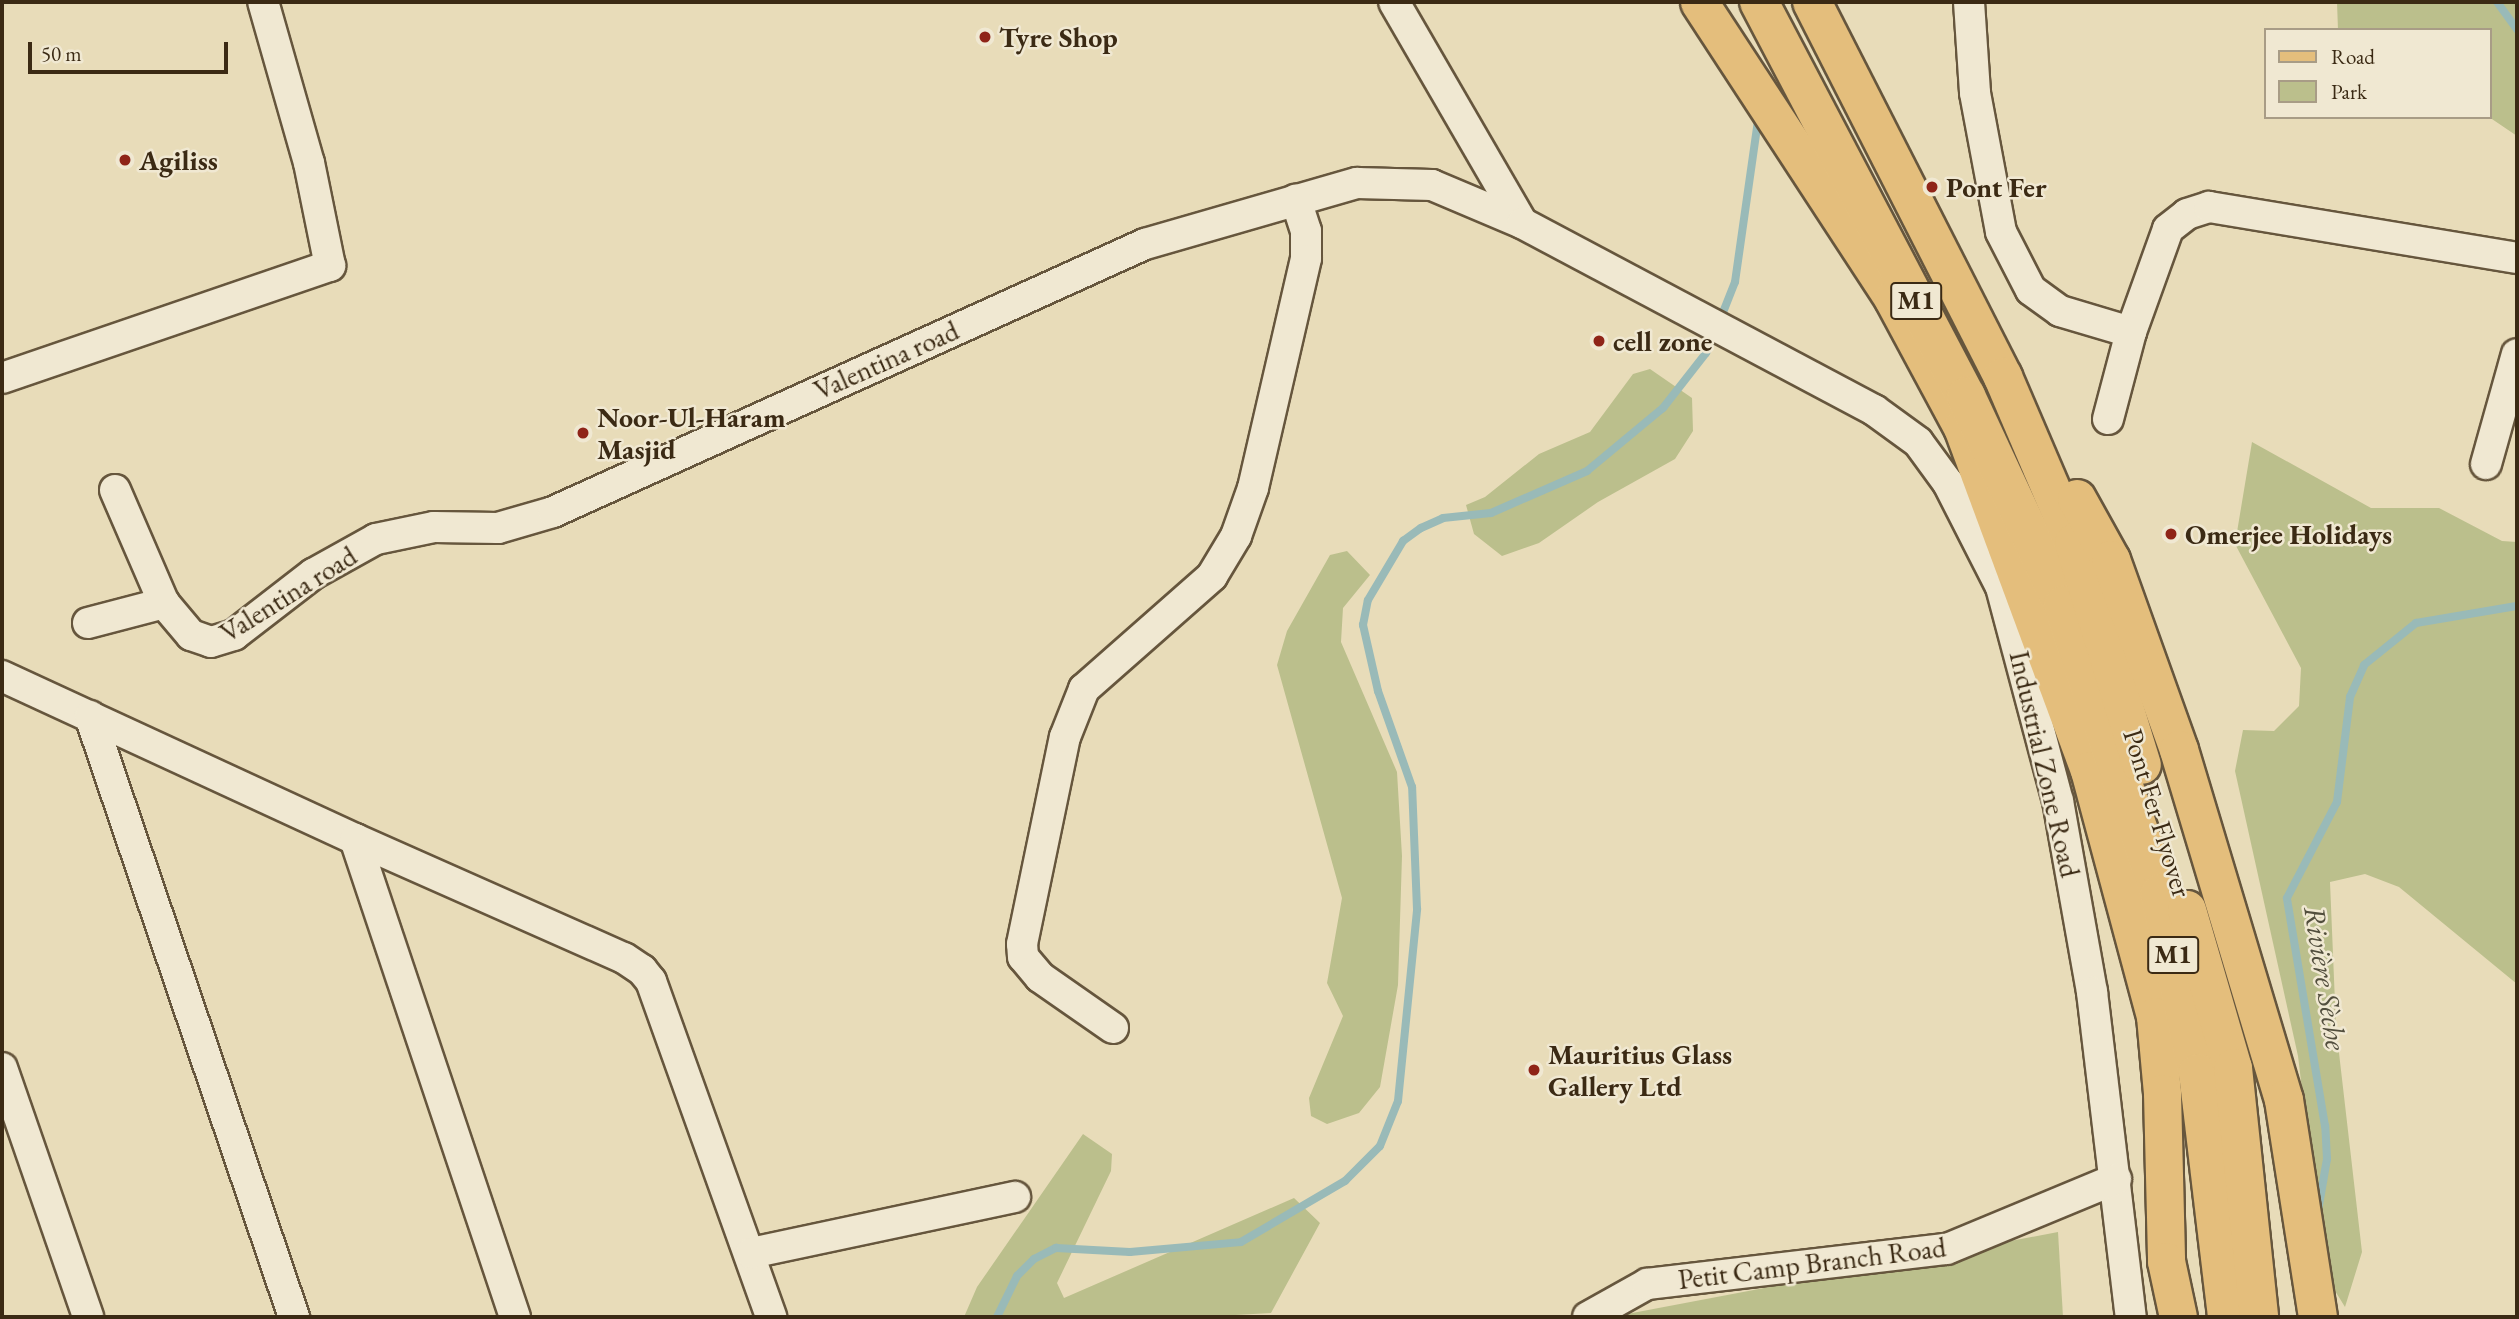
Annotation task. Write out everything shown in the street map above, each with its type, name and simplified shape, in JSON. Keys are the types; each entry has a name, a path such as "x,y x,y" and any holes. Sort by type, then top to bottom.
{"highway":[{"name":"M1","path":"1759,2 1966,396 2079,603"},
{"name":"M1","path":"1812,2 2003,377 2079,603"},
{"path":"1954,277 2111,560 2179,750 2284,1100 2318,1317"},
{"path":"1893,299 1966,396"},
{"name":"Pont Fer Flyover","path":"2079,603 2160,893 2198,1073 2227,1317"},
{"name":"Pont Fer Flyover","path":"2079,603 2232,1068 2259,1317"}],"main road":[{"path":"1699,2 1893,299 1962,427 2089,770 2120,876 2155,1016 2162,1093 2166,1261 2178,1317"}],"street":[{"path":"2,378 330,266 309,163 263,2"},
{"path":"1394,2 1522,223"},
{"path":"1969,2 1975,93 2001,232 2031,290 2060,311 2131,332"},
{"name":"Valentina road","path":"115,489 164,603 191,635 211,642 234,635 313,574 376,539 434,527 498,528 553,512 1145,244 1357,183 1432,185 1522,223"},
{"path":"1113,1028 1040,977 1023,957 1022,944 1065,737 1084,690 1212,576 1236,536 1253,488 1306,258 1306,231 1296,200"},
{"path":"2108,419 2131,332 2168,229 2187,214 2209,207 2517,258"},
{"name":"Industrial Zone Road","path":"1522,223 1738,335 1874,410 1918,442 1948,482 2001,587 2058,801 2092,992 2131,1317"},
{"path":"2486,464 2517,354"},
{"path":"88,623 164,603"},
{"path":"2,677 355,839 624,958 642,970 651,981 751,1253 771,1317"},
{"path":"90,716 294,1317"},
{"path":"355,839 515,1317"},
{"path":"2,1068 88,1317"},
{"name":"Petit Camp Branch Road","path":"1588,1317 1647,1284 1947,1249 2116,1179"},
{"path":"751,1253 1016,1197"}],"green space":[{"path":"2337,2 2517,2 2517,136 2491,118 2491,28 2338,28"},
{"path":"1650,369 1692,398 1693,431 1675,459 1598,502 1539,543 1502,556 1474,534 1466,505 1485,497 1539,454 1590,432 1633,374"},
{"path":"2252,442 2371,508 2439,508 2502,541 2517,542 2517,984 2399,887 2365,874 2330,882 2336,1027 2362,1252 2345,1307 2324,1273 2298,1056 2235,771 2243,730 2274,731 2299,706 2301,668 2235,544"},
{"path":"1347,551 1370,575 1343,608 1341,642 1397,772 1402,856 1398,985 1380,1087 1359,1113 1327,1124 1311,1116 1309,1098 1343,1016 1327,983 1342,898 1277,665 1287,631 1330,555"},
{"path":"1083,1134 1112,1154 1111,1171 1057,1283 1064,1298 1294,1198 1320,1223 1271,1313 1200,1317 964,1317 977,1287"},
{"path":"2058,1232 2063,1317 1625,1317 1627,1314"}],"waterway":[{"name":"Rivière Sèche","path":"2497,2 2517,30"},
{"name":"Industrial Zone Road","path":"1720,320 1735,282 1759,114"},
{"name":"Industrial Zone Road","path":"997,1317 1017,1276 1034,1259 1056,1248 1130,1252 1241,1242 1345,1181 1380,1146 1398,1101 1417,909 1412,787 1378,691 1363,625 1368,600 1403,541 1421,528 1443,518 1491,513 1587,471 1663,408 1706,353 1715,332"},
{"name":"Rivière Sèche","path":"2318,1211 2327,1159 2325,1126 2287,898 2337,802 2350,697 2364,665 2416,623 2517,606"}],"place":[{"name":"Tyre Shop","path":"985,37"},
{"name":"Agiliss","path":"125,160"},
{"name":"Pont Fer","path":"1932,187"},
{"name":"cell zone","path":"1599,341"},
{"name":"Noor-Ul-Haram Masjid","path":"583,433"},
{"name":"Omerjee Holidays","path":"2171,534"},
{"name":"Mauritius Glass Gallery Ltd","path":"1534,1070"}]}
